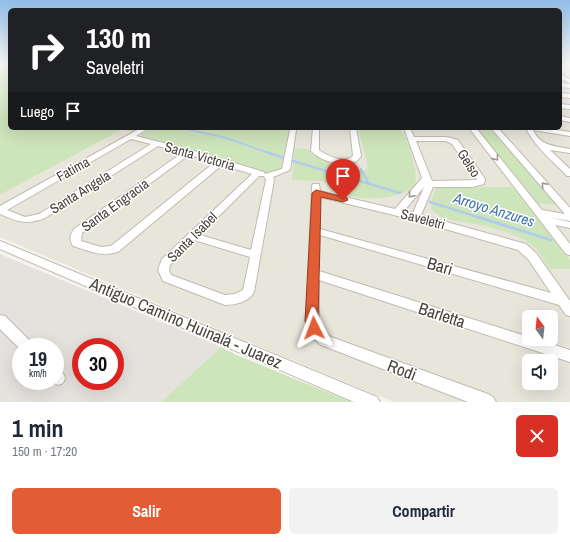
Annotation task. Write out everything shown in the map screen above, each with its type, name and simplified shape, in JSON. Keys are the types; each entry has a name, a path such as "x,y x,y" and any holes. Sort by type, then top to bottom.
{"street":[{"name":"Fatima","path":"0,210 143,130"},
{"path":"268,176 286,170 293,130"},
{"path":"316,130 315,151 321,155 348,162 353,161 357,156 353,130"},
{"path":"408,130 425,182 416,217"},
{"path":"474,130 570,251"},
{"path":"496,130 570,214"},
{"path":"530,130 532,135 542,146 569,172"},
{"path":"545,130 570,134"},
{"name":"Santa Victoria","path":"131,137 268,176"},
{"name":"Gelso","path":"412,139 447,139 455,142 481,179 481,182 478,184 425,182"},
{"name":"Santa Angela","path":"0,210 20,220 27,221 42,216 157,144"},
{"path":"542,146 570,151"},
{"name":"Santa Engracia","path":"188,152 78,231 75,235 77,243 101,251 114,249 220,162"},
{"name":"Santa Isabel","path":"256,173 166,262 163,268 163,273 167,278 225,300 243,297 248,292 270,180 268,176"},
{"path":"397,212 425,182"},
{"name":"Saveletri","path":"316,231 316,189 515,244 528,251 563,301"},
{"path":"542,216 570,218"},
{"path":"542,216 570,225"},
{"path":"315,274 316,231"},
{"name":"Bari","path":"316,231 563,301"},
{"path":"192,236 256,255"},
{"name":"Antiguo Camino Huinalá - Juarez","path":"0,245 372,402"},
{"name":"Rodi","path":"315,274 312,321 318,335 326,341 488,402"},
{"name":"Barletta","path":"315,274 570,356"},
{"path":"563,301 570,310"},
{"path":"0,320 18,338"}],"shaded area":[{"path":"562,83 570,83 570,402 394,402 0,237 0,195 121,130 562,130"},
{"path":"0,254 221,347 161,402 0,402"}],"green space":[{"path":"0,83 8,83 8,130 121,130 0,195"},
{"path":"148,130 291,130 284,168 268,174 195,150 140,136"},
{"path":"359,130 400,130 407,141 414,162 416,175 415,184 403,193 394,196 366,198 348,196 330,191 326,183 320,181 292,180 295,148 309,149 310,153 314,156 359,170 366,170 368,167"},
{"path":"477,130 491,130 556,203 554,205 538,203"},
{"path":"513,187 570,260 570,269 550,269 535,248 517,236 489,227 446,219 431,209 432,198 436,188"},
{"path":"221,347 234,354 351,402 161,402"}],"waterway":[{"name":"Arroyo Anzures","path":"191,130 226,138 272,154"},
{"name":"Arroyo Anzures","path":"272,154 287,159"},
{"name":"Arroyo Anzures","path":"293,161 369,184"},
{"path":"361,169 369,184"},
{"name":"Arroyo Anzures","path":"369,184 400,193"},
{"name":"Arroyo Anzures","path":"430,202 481,218"},
{"name":"Arroyo Anzures","path":"478,217 551,240"}],"route":[{"path":"314,328 312,321 316,193 343,200"}]}
